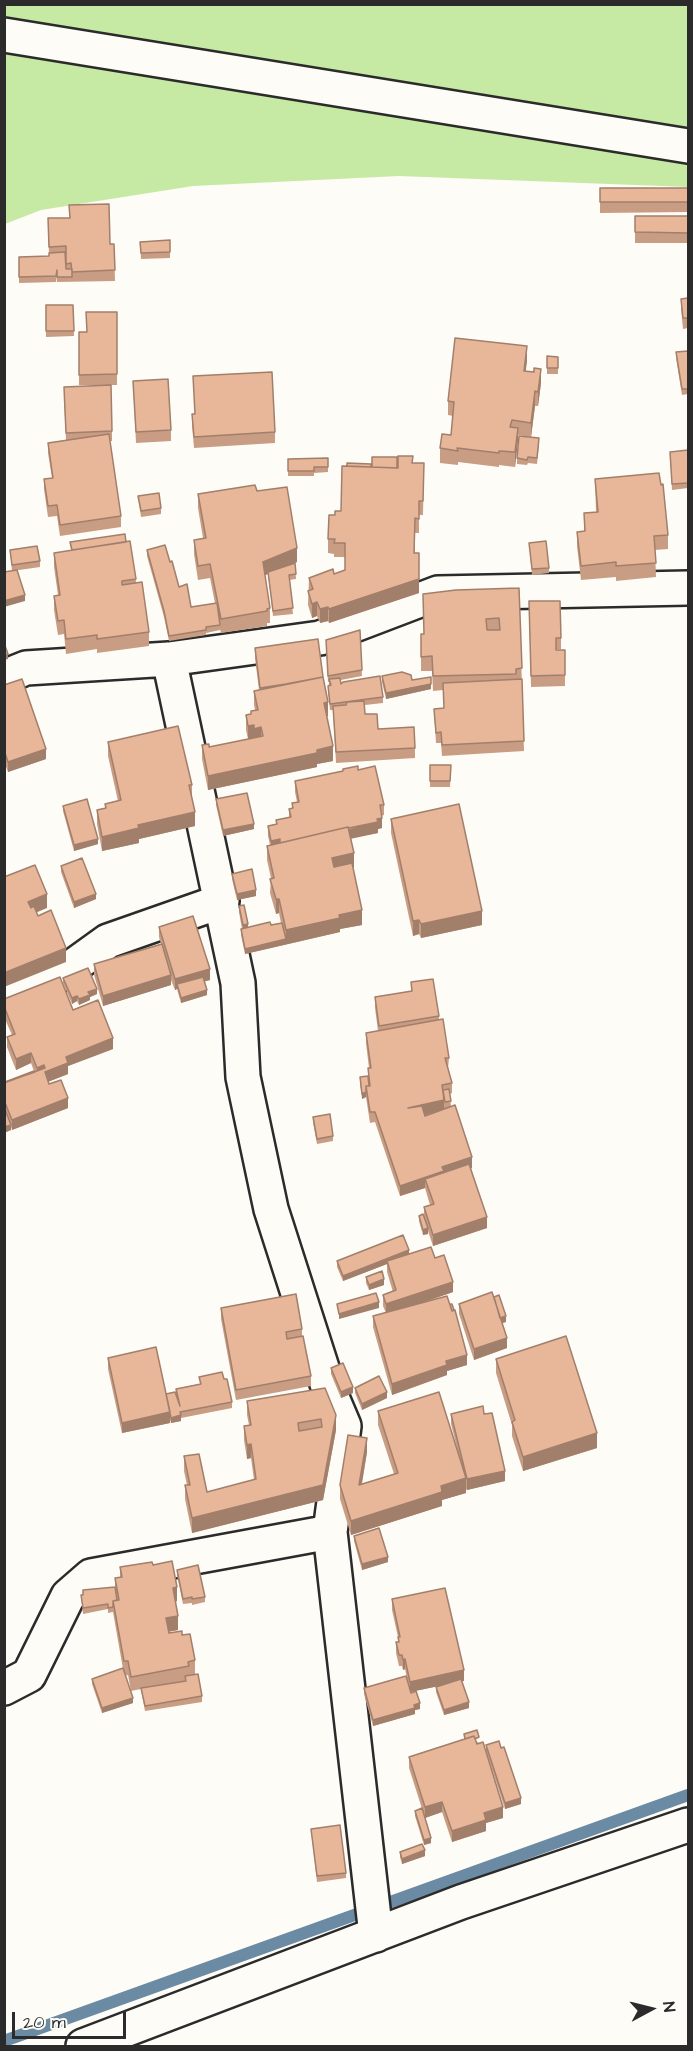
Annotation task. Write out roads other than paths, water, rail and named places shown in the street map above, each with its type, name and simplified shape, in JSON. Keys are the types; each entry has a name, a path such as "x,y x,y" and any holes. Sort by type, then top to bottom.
{"street":[{"path":"4,35 688,146"},
{"path":"4,677 26,668 169,659 320,638 438,593 688,588"},
{"path":"169,659 238,983 243,1077 271,1209 330,1393 344,1426 330,1532 376,1935"},
{"path":"4,1000 65,972 108,941 222,902"},
{"path":"4,1688 28,1675 68,1596 91,1576 330,1532"},
{"path":"83,2046 461,1902 688,1825"}],"waterway":[{"path":"4,2041 688,1795"}]}
